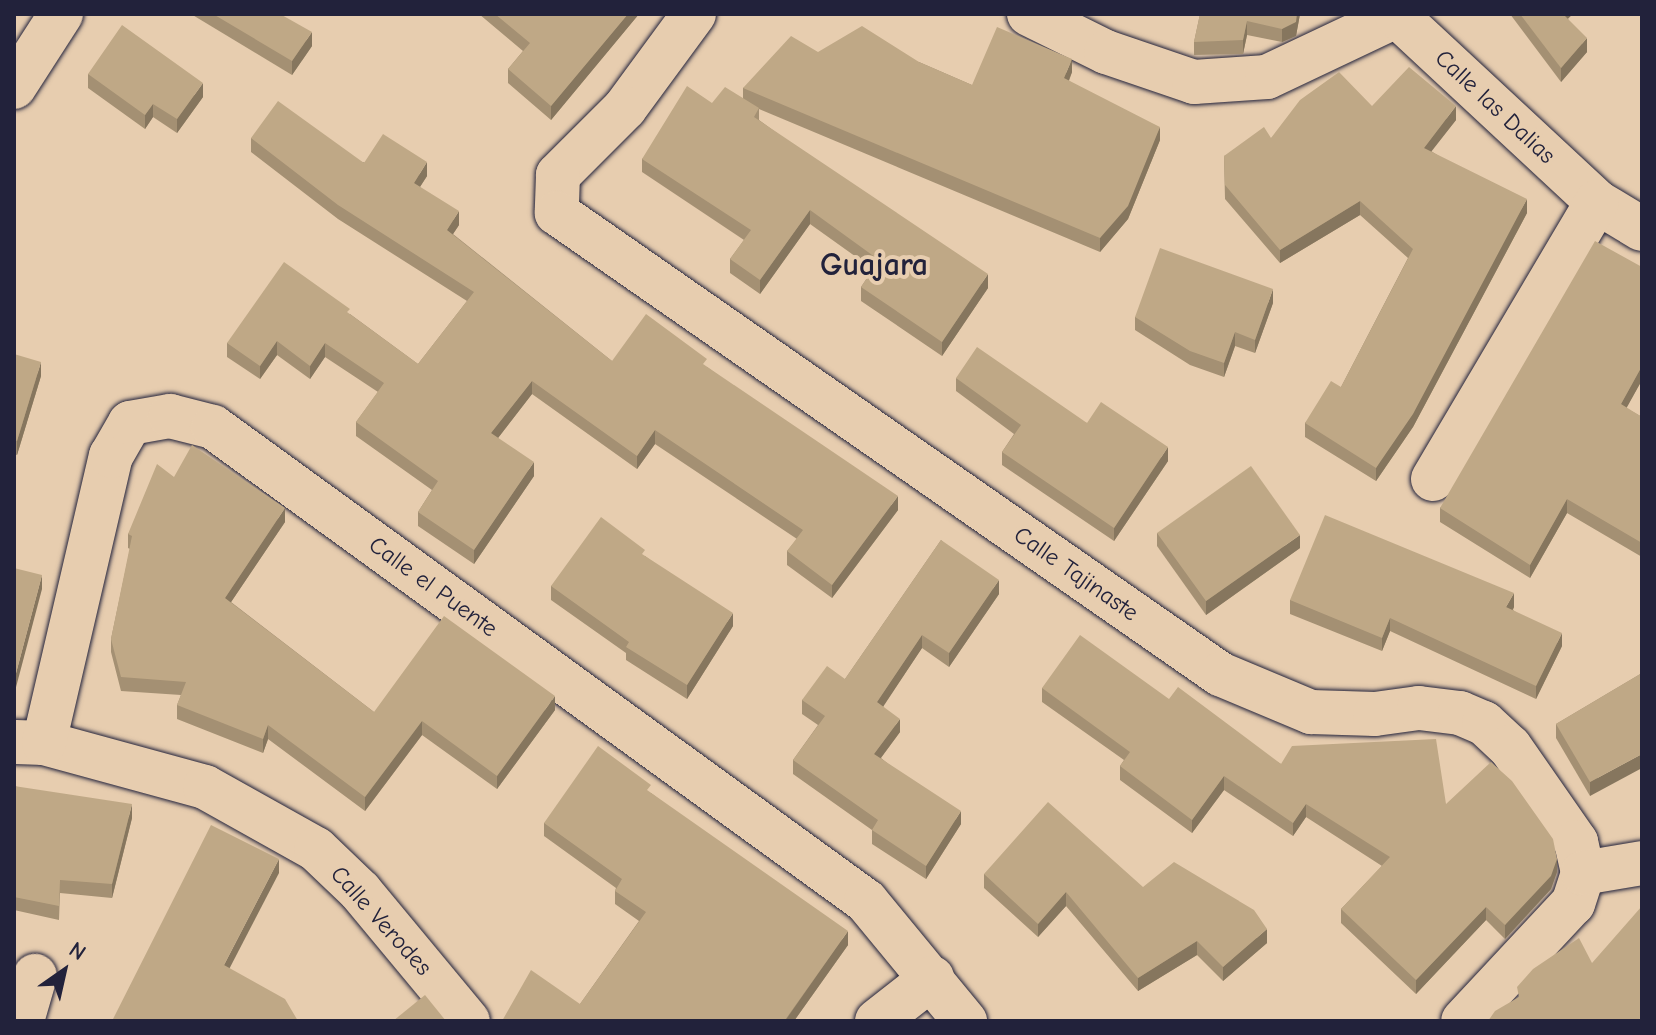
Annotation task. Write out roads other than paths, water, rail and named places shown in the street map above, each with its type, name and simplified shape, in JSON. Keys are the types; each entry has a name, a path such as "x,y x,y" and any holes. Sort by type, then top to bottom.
{"street":[{"path":"14,87 61,14"},
{"name":"Calle Tajinaste","path":"694,14 625,108 558,175 557,213 1220,674 1311,712 1375,714 1419,708 1460,713 1484,723 1510,747 1576,842 1583,873"},
{"name":"Calle las Dalias","path":"1029,14 1106,52 1194,82 1267,77 1399,15 1597,202 1642,229"},
{"path":"1433,479 1597,202"},
{"name":"Calle el Puente","path":"29,743 111,456 130,423 170,416 213,427 866,901 965,1021"},
{"name":"Calle Verodes","path":"29,743 205,787 316,849 360,891 468,1021"},
{"path":"1463,1021 1573,903 1583,873 1642,863"},
{"path":"22,1021 35,976"},
{"path":"877,1021 932,978"}],"district":[{"name":"Guajara","path":"874,265"}]}
